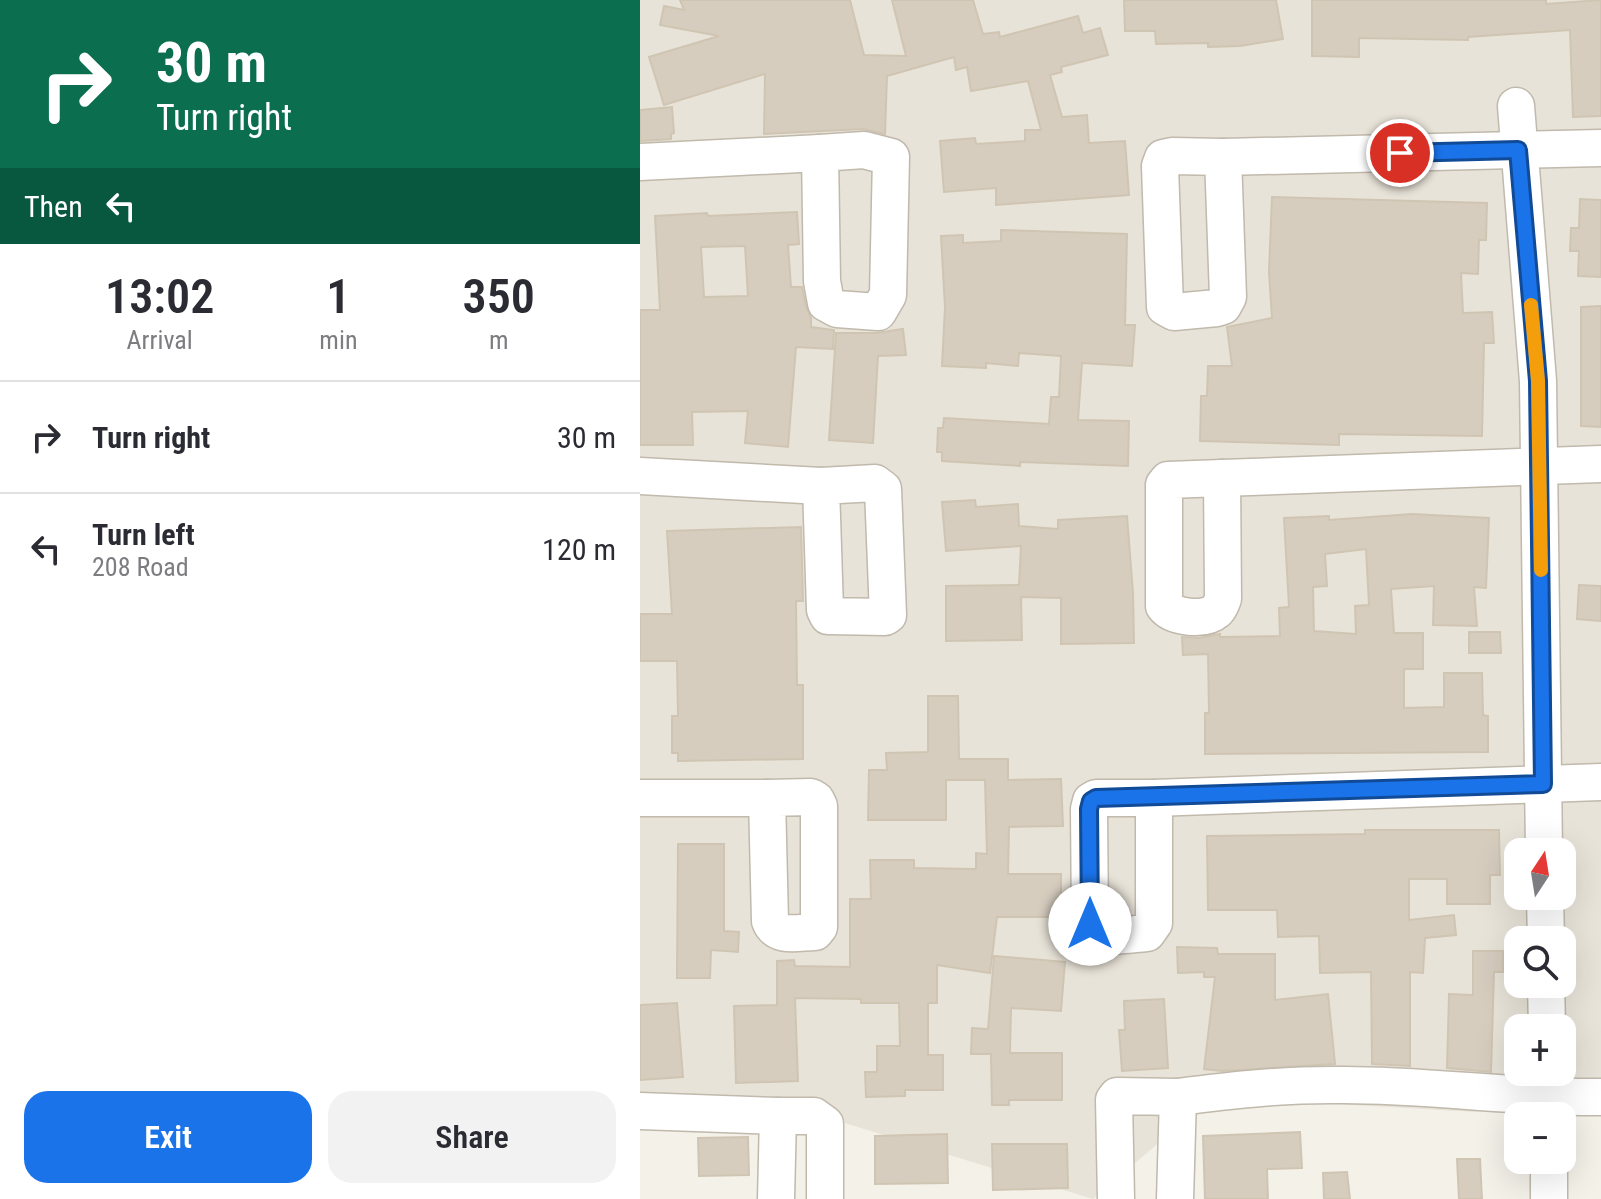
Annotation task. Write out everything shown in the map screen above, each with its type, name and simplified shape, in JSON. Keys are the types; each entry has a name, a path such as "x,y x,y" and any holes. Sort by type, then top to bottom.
{"street":[{"path":"1516,106 1538,381 1544,838"},
{"path":"1223,157 1601,148"},
{"path":"640,162 820,153"},
{"path":"1222,478 1601,464"},
{"path":"640,476 821,486"},
{"path":"1154,798 1601,782"},
{"path":"640,798 767,798"},
{"path":"1116,1199 1115,1098 1178,1097 1248,1088 1344,1085 1601,1097"},
{"path":"1175,1199 1178,1097"},
{"path":"640,1111 814,1116 825,1124 825,1199"},
{"path":"776,1199 778,1116"},
{"path":"1549,1174 1549,1199"}],"shaded area":[{"path":"640,0 1601,0 1601,1091 1535,1102 1504,1102 1504,1107 1475,1112 1283,1101 1196,1111 1093,1199 756,1096 640,1103"}],"building":[{"path":"680,0 850,0 864,55 906,56 892,0 973,0 983,34 999,32 1000,37 1078,16 1083,33 1100,28 1108,55 1061,67 1062,72 1050,75 1062,117 1087,115 1089,143 1125,141 1129,195 996,205 996,188 944,192 940,141 975,138 976,144 1025,141 1025,130 1041,130 1028,81 971,91 967,67 956,70 954,57 887,76 885,134 863,129 764,134 765,74 664,105 649,57 719,36 660,25 664,6 684,10"},
{"path":"1124,0 1276,0 1283,39 1240,46 1156,44 1155,31 1125,31"},
{"path":"1312,0 1546,0 1546,4 1601,0 1601,116 1573,117 1570,30 1468,37 1468,40 1359,38 1359,57 1312,56"},
{"path":"672,107 674,133 671,139 640,141 640,110"},
{"path":"1272,197 1487,203 1486,240 1479,240 1478,274 1461,273 1463,313 1492,312 1494,343 1484,343 1482,436 1339,434 1339,445 1200,441 1201,396 1207,396 1208,366 1232,366 1227,327 1272,318 1269,272"},
{"path":"1580,199 1601,200 1601,277 1578,276 1579,251 1570,251 1571,228 1579,228"},
{"path":"797,212 799,244 788,245 791,287 802,287 811,327 834,330 833,349 796,347 788,447 745,443 748,411 692,412 693,445 640,445 640,310 660,310 655,216 707,213 708,216","holes":["745,246 748,296 704,297 701,247"]},
{"path":"1001,230 1127,234 1125,325 1135,325 1132,366 1082,363 1078,420 1129,421 1128,466 1020,462 1020,466 942,461 942,452 937,452 938,428 943,428 944,418 1049,424 1051,397 1059,397 1061,356 1019,353 1018,366 986,363 986,368 942,366 945,307 941,236 963,235 963,243 1001,241"},
{"path":"1601,306 1601,427 1581,426 1581,307"},
{"path":"903,329 906,355 878,356 873,443 829,440 836,333"},
{"path":"975,500 976,507 1018,504 1019,526 1058,529 1058,520 1127,516 1134,643 1061,644 1061,598 1021,597 1022,640 946,641 946,586 1019,585 1021,546 946,551 942,502"},
{"path":"1412,514 1489,518 1486,588 1474,587 1477,626 1433,625 1434,586 1391,589 1394,633 1423,633 1423,669 1404,669 1404,708 1444,707 1444,673 1482,673 1483,715 1488,716 1488,752 1205,754 1205,713 1209,713 1208,654 1183,655 1182,637 1220,634 1220,637 1280,636 1279,608 1289,607 1284,518 1329,516 1329,520","holes":["1366,549 1369,605 1355,606 1356,634 1314,631 1313,587 1327,586 1325,554"]},
{"path":"801,527 803,601 796,601 797,685 803,685 803,759 678,761 678,753 672,753 672,716 678,716 677,661 640,661 640,614 672,614 667,531"},
{"path":"1579,585 1601,586 1601,621 1577,619"},
{"path":"1469,632 1500,632 1501,653 1469,653"},
{"path":"928,696 958,696 959,759 1008,759 1008,780 1061,779 1063,826 1009,827 1008,874 1061,874 1061,917 997,917 990,973 937,965 937,1003 928,1003 928,1055 943,1055 943,1090 905,1090 905,1096 866,1097 865,1072 877,1072 877,1046 900,1046 899,1003 861,1003 861,999 795,998 798,1081 736,1083 734,1006 777,1005 777,961 794,960 795,966 850,967 850,899 871,899 870,860 914,860 914,868 976,869 976,853 987,854 985,780 946,780 946,820 868,820 869,770 887,770 886,753 928,752"},
{"path":"1365,830 1499,830 1500,875 1490,875 1490,904 1447,904 1447,879 1409,879 1409,920 1454,915 1456,935 1425,938 1423,973 1410,972 1410,1066 1372,1064 1371,972 1320,973 1319,936 1278,937 1277,910 1208,910 1207,836 1365,834"},
{"path":"678,844 724,844 724,931 739,932 738,952 711,950 710,978 677,978"},
{"path":"1177,947 1217,948 1218,954 1275,954 1275,1000 1328,994 1335,1064 1222,1071 1204,1069 1215,977 1204,977 1204,972 1178,973"},
{"path":"1473,951 1503,951 1503,972 1494,972 1491,1072 1447,1068 1449,994 1473,995"},
{"path":"994,956 1065,962 1061,1011 1011,1008 1010,1053 1062,1053 1062,1100 1009,1100 1009,1105 992,1105 991,1054 971,1054 972,1028 988,1029"},
{"path":"1164,999 1168,1068 1122,1071 1119,1030 1125,1030 1124,1001"},
{"path":"677,1003 683,1077 640,1080 640,1005"},
{"path":"1300,1132 1302,1168 1267,1169 1268,1199 1205,1199 1203,1136"},
{"path":"947,1134 948,1183 875,1184 875,1136"},
{"path":"748,1137 749,1175 699,1176 698,1138"},
{"path":"992,1144 1067,1144 1068,1188 993,1190"},
{"path":"1457,1159 1480,1159 1482,1199 1459,1199"},
{"path":"1347,1172 1350,1199 1324,1199 1323,1173"}],"slow traffic":[{"path":"1531,305 1538,381 1541,570"}],"route":[{"path":"1090,924 1089,809 1091,801 1096,798 1543,784 1538,381 1518,150 1400,153"}]}
